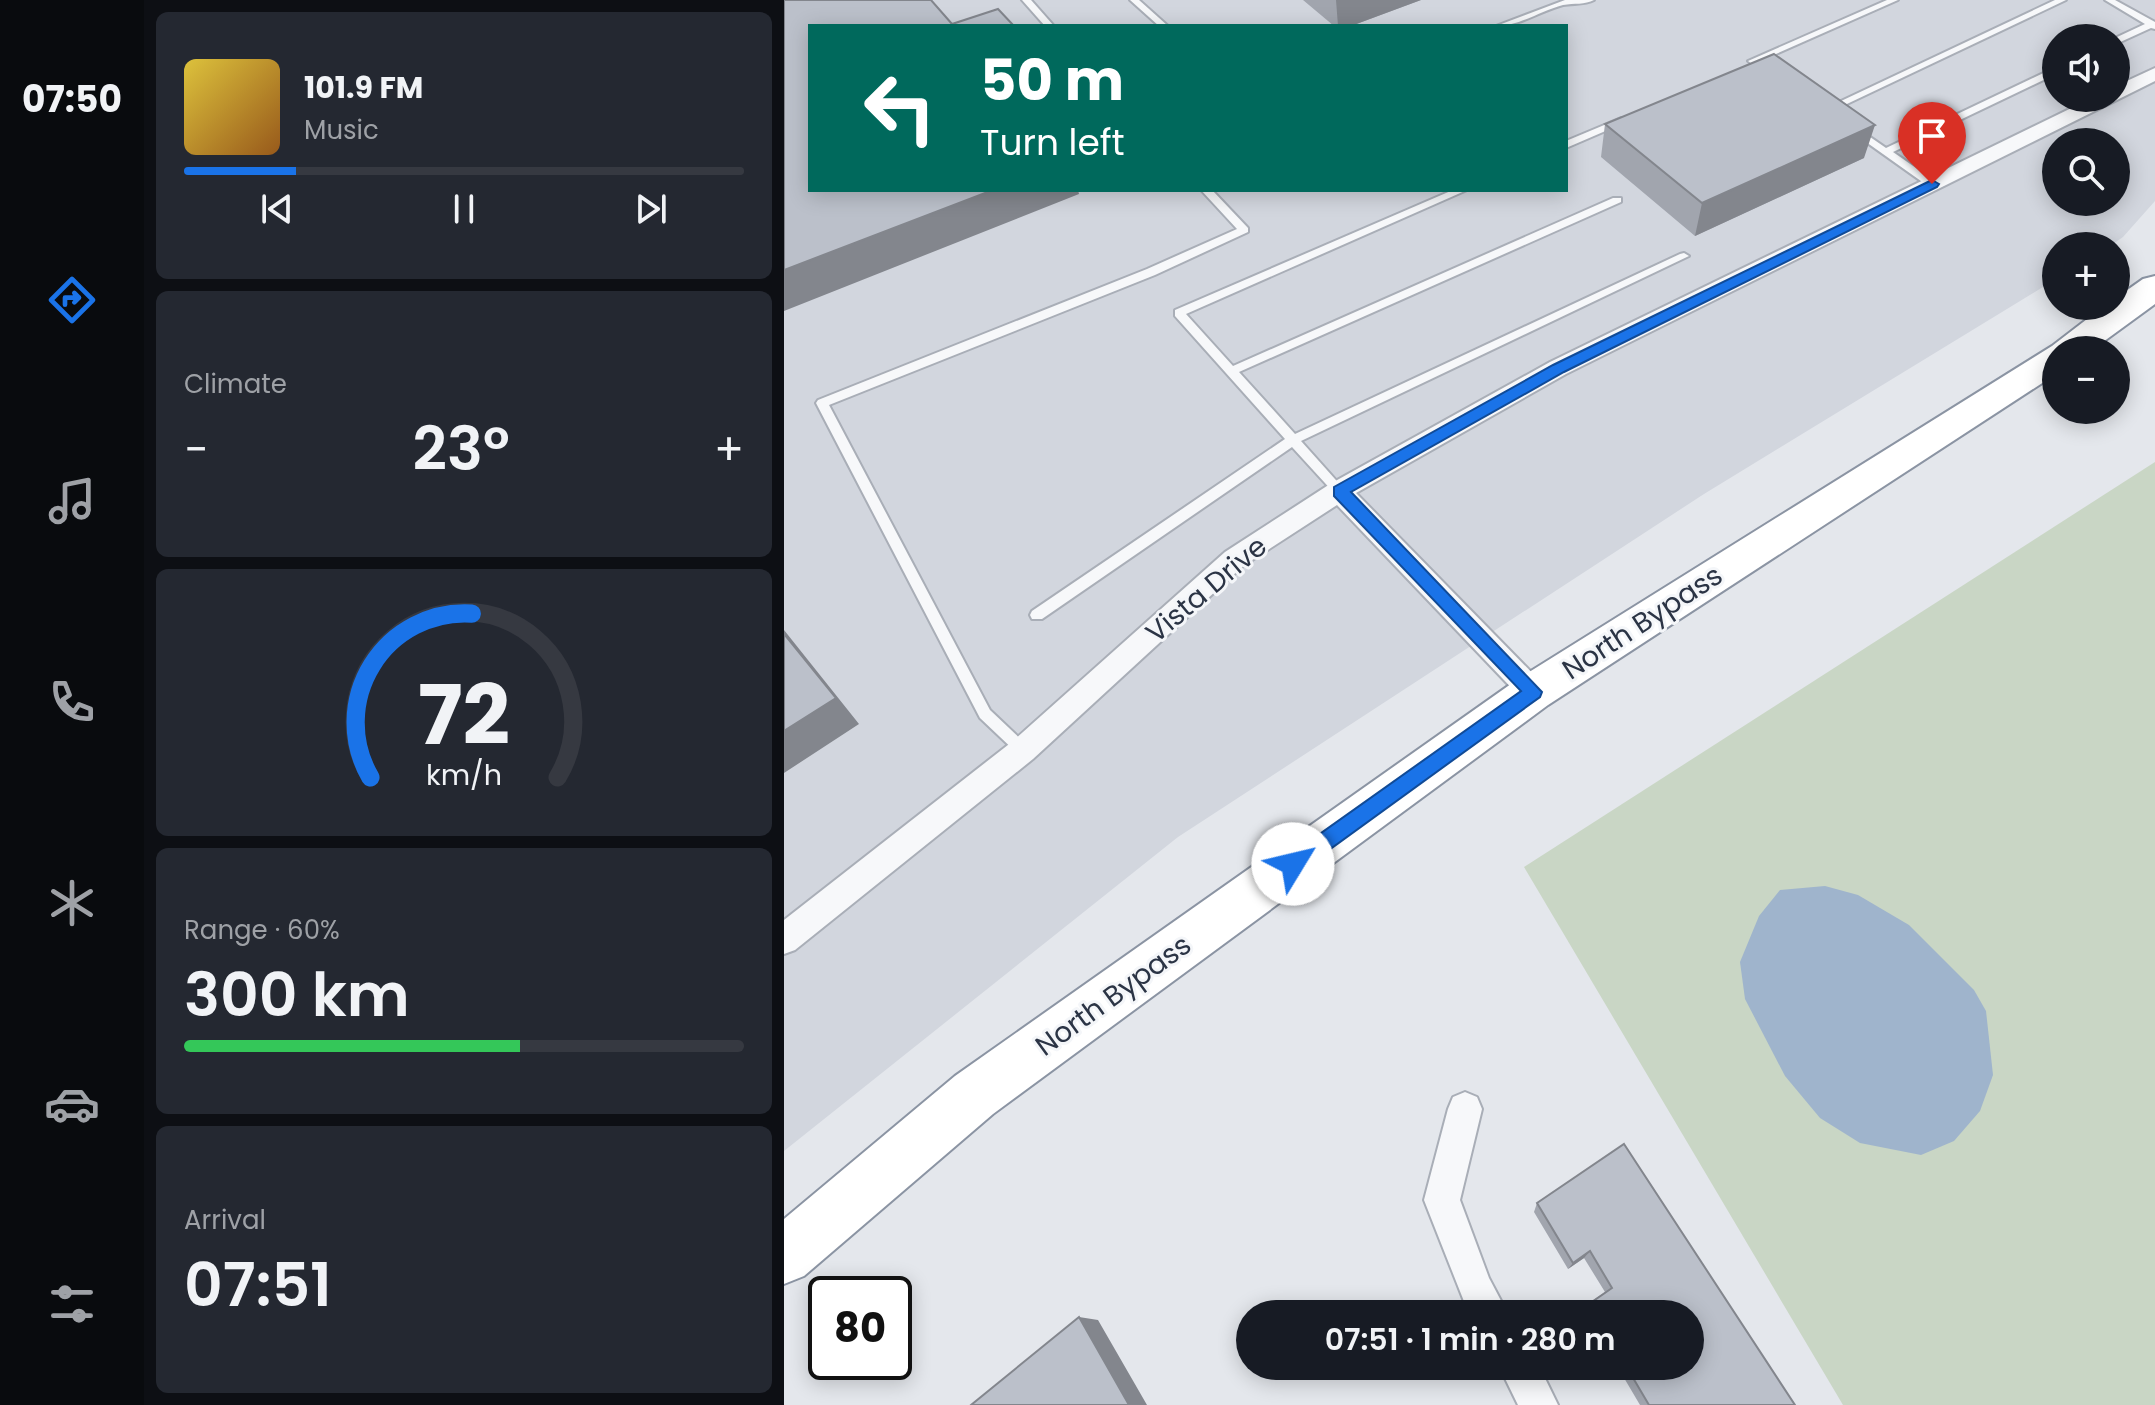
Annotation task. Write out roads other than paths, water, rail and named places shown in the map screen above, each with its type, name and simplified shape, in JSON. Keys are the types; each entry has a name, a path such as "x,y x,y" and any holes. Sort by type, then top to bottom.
{"highway":[{"path":"2087,336 2155,287"},
{"name":"North Bypass","path":"784,1256 974,1095 1533,692 2042,366"}],"street":[{"path":"2130,86 2155,74"},
{"name":"Vista Drive","path":"784,939 1023,750 1234,559 1339,491 1558,368 2079,112"},
{"path":"1339,491 1533,692"},
{"path":"1465,1109 1442,1200 1481,1300"},
{"path":"1526,1380 1539,1405"}],"lane":[{"path":"1026,0 1048,24"},
{"path":"1134,0 1162,24"},
{"path":"1505,24 1561,3 1590,0"},
{"path":"1777,77 1753,61 1894,0"},
{"path":"1825,110 2062,0"},
{"path":"2109,0 2154,25"},
{"path":"2130,35 2154,25"},
{"path":"1885,152 2042,77"},
{"path":"1813,102 1837,119"},
{"path":"1568,144 1635,115"},
{"path":"1849,127 1932,184"},
{"path":"1023,750 985,714 822,403 1151,272 1244,230 1208,192"},
{"path":"1339,491 1179,313 1457,192"},
{"path":"1232,371 1617,200"},
{"path":"1037,615 1293,440 1684,256"}],"water":[{"path":"1825,886 1858,895 1909,925 1974,990 1986,1011 1993,1075 1980,1111 1954,1141 1921,1155 1860,1143 1820,1118 1785,1076 1745,999 1740,962 1759,916 1780,890"}]}
